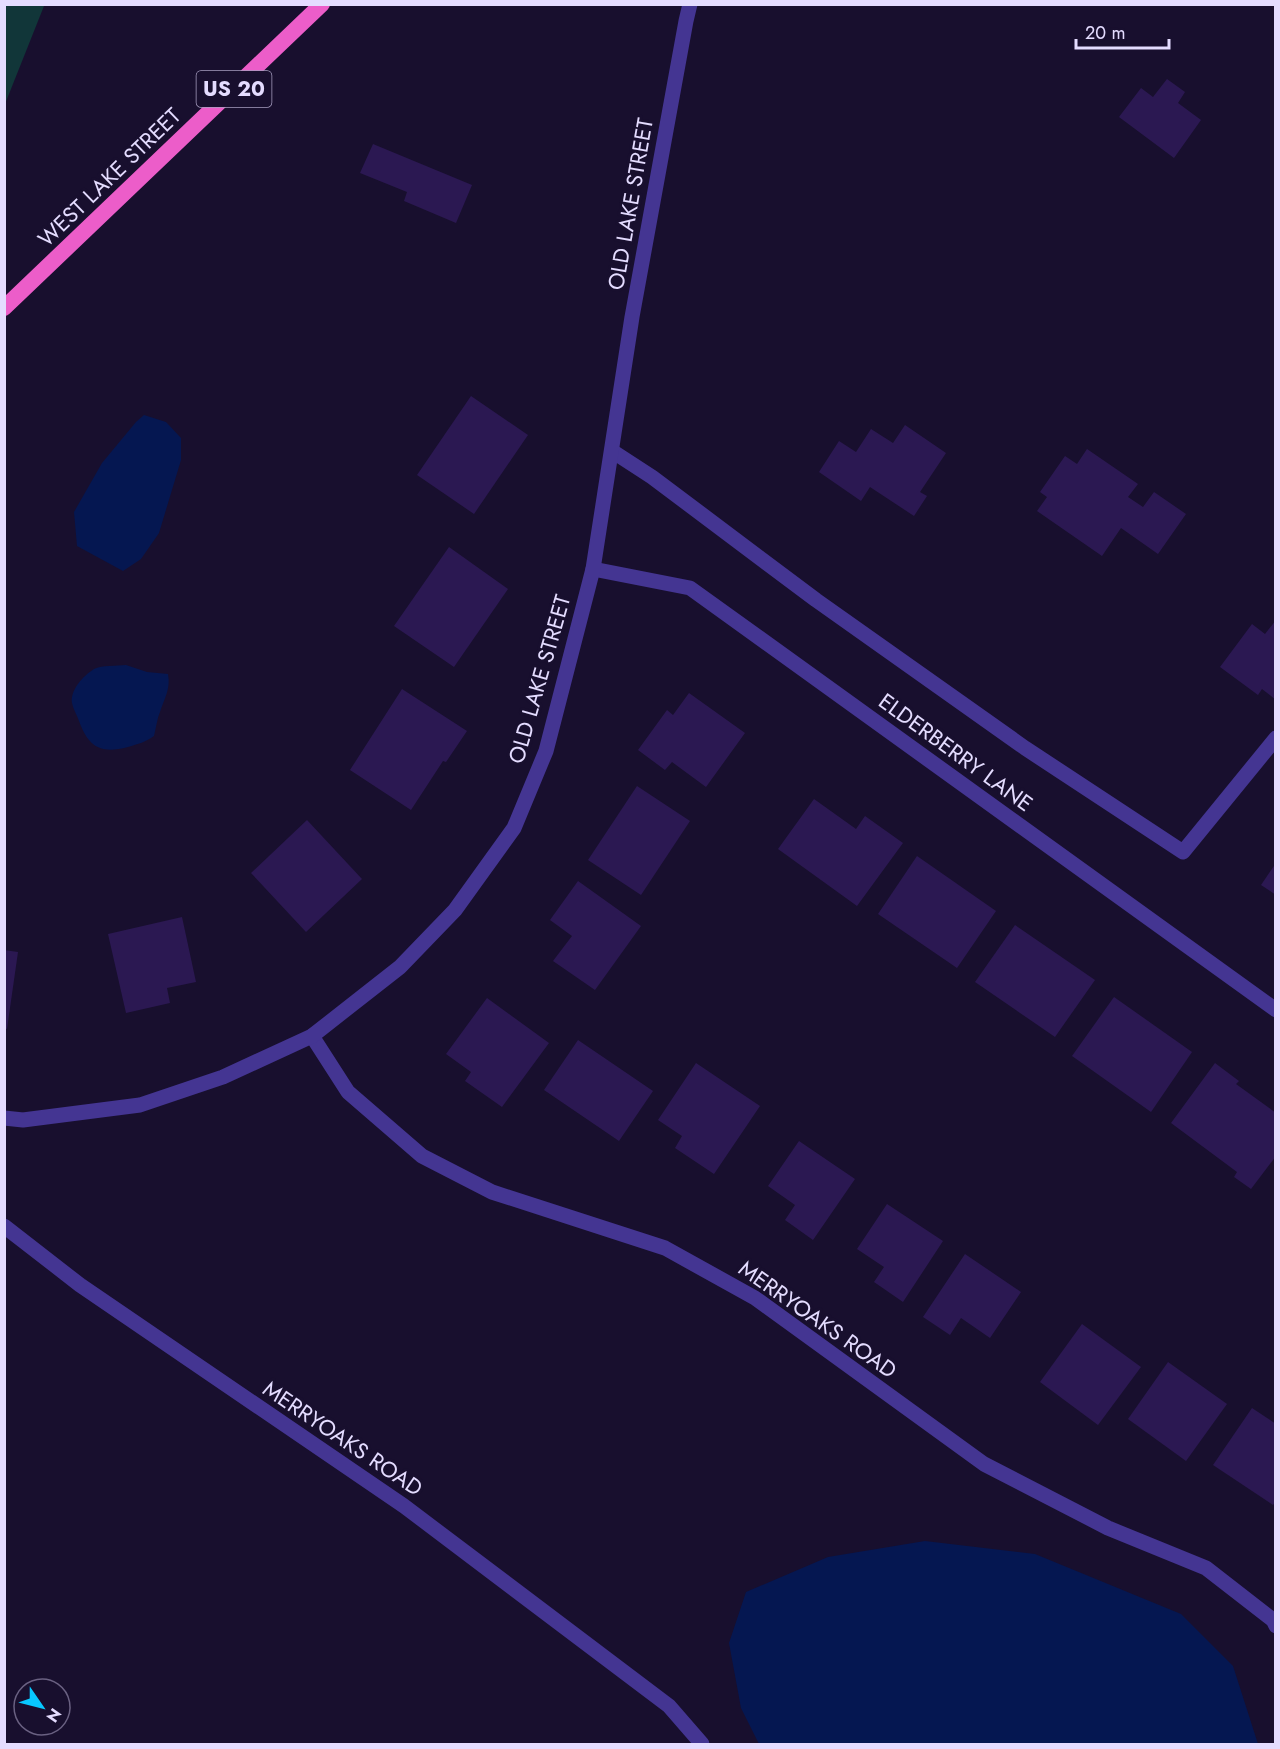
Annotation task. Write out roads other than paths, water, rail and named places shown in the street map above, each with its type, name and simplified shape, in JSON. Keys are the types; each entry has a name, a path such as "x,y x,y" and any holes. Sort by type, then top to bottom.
{"highway":[{"name":"WEST LAKE STREET","path":"4,308 322,4"}],"street":[{"name":"OLD LAKE STREET","path":"4,1118 23,1120 140,1105 223,1077 312,1036 400,967 455,910 514,828 546,751 593,569 632,317 690,4"},
{"path":"612,451 652,477 816,600 1025,748 1183,852 1275,738"},
{"name":"ELDERBERRY LANE","path":"593,569 690,588 1275,1010"},
{"name":"MERRYOAKS ROAD","path":"312,1036 348,1092 422,1156 492,1192 665,1248 755,1298 984,1464 1108,1528 1206,1568 1273,1620 1275,1626"},
{"name":"MERRYOAKS ROAD","path":"4,1226 80,1286 404,1506 669,1706 702,1744"}]}
